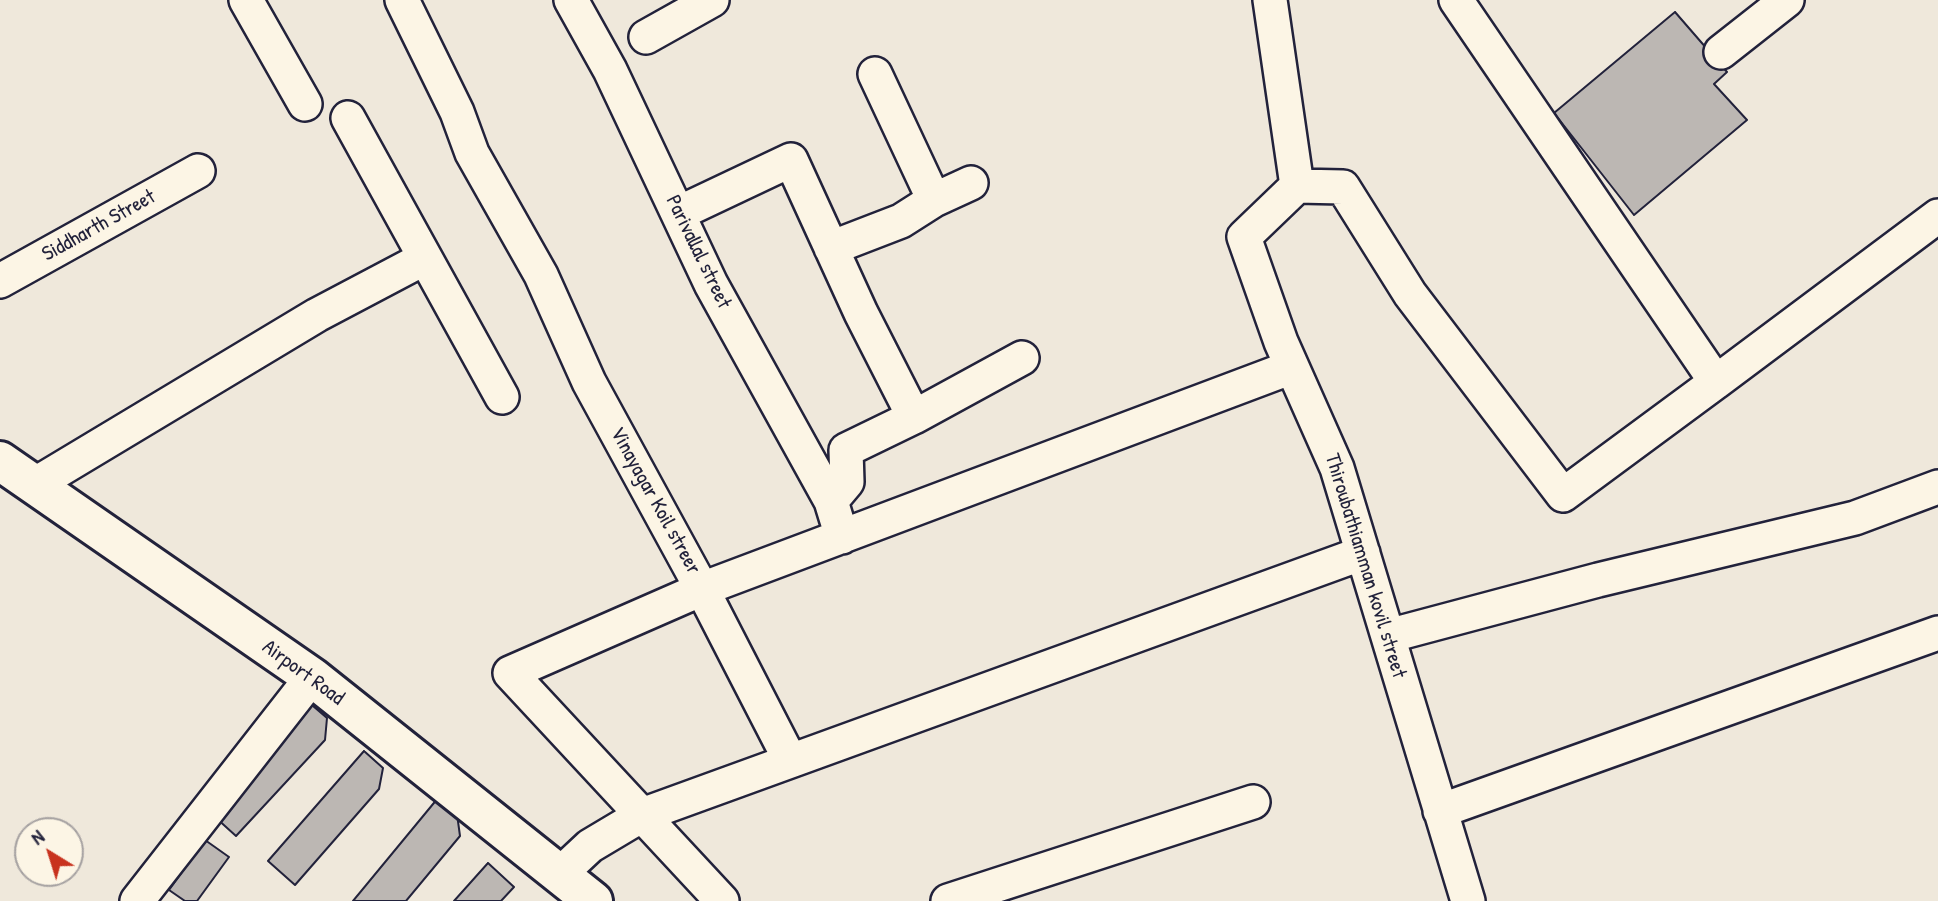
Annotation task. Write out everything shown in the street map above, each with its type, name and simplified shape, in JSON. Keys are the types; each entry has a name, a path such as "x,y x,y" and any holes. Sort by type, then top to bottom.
{"street":[{"path":"246,0 305,104"},
{"name":"Vinayagar Koil streer","path":"402,0 457,112 472,153 541,275 589,382 702,589 1292,367"},
{"name":"Parivallal street","path":"571,0 610,69 711,284 831,501 842,537"},
{"path":"646,37 712,0"},
{"path":"1270,0 1297,186 1343,187 1410,294 1563,495 1938,216"},
{"path":"1457,0 1716,382"},
{"path":"1721,52 1787,0"},
{"path":"875,74 934,200"},
{"path":"348,118 502,397"},
{"path":"678,213 790,160 914,416"},
{"name":"Siddharth Street","path":"0,281 198,171"},
{"path":"831,248 901,221 934,200 971,183"},
{"name":"Thiroubathiamman kovil street","path":"1297,186 1244,237 1292,367 1337,468 1468,901"},
{"path":"11,476 425,258"},
{"path":"831,501 847,482 846,450 1022,358"},
{"name":"Airport Road","path":"11,476 312,677 593,901"},
{"path":"1388,636 1598,580 1854,518 1938,487"},
{"path":"560,874 590,846 642,815 1363,553"},
{"path":"722,901 510,673 702,589 790,761"},
{"path":"1440,811 1938,633"},
{"path":"137,901 312,677"},
{"path":"948,901 1253,802"}],"building":[{"path":"1675,12 1727,72 1714,84 1747,120 1634,215 1554,113"},
{"path":"306,700 327,718 325,740 236,836 215,817"},
{"path":"364,751 383,768 379,789 295,885 268,861"},
{"path":"438,798 457,814 460,836 406,901 353,901"},
{"path":"205,840 229,857 197,901 185,901 169,890"},
{"path":"488,863 514,887 501,901 454,901"}]}
